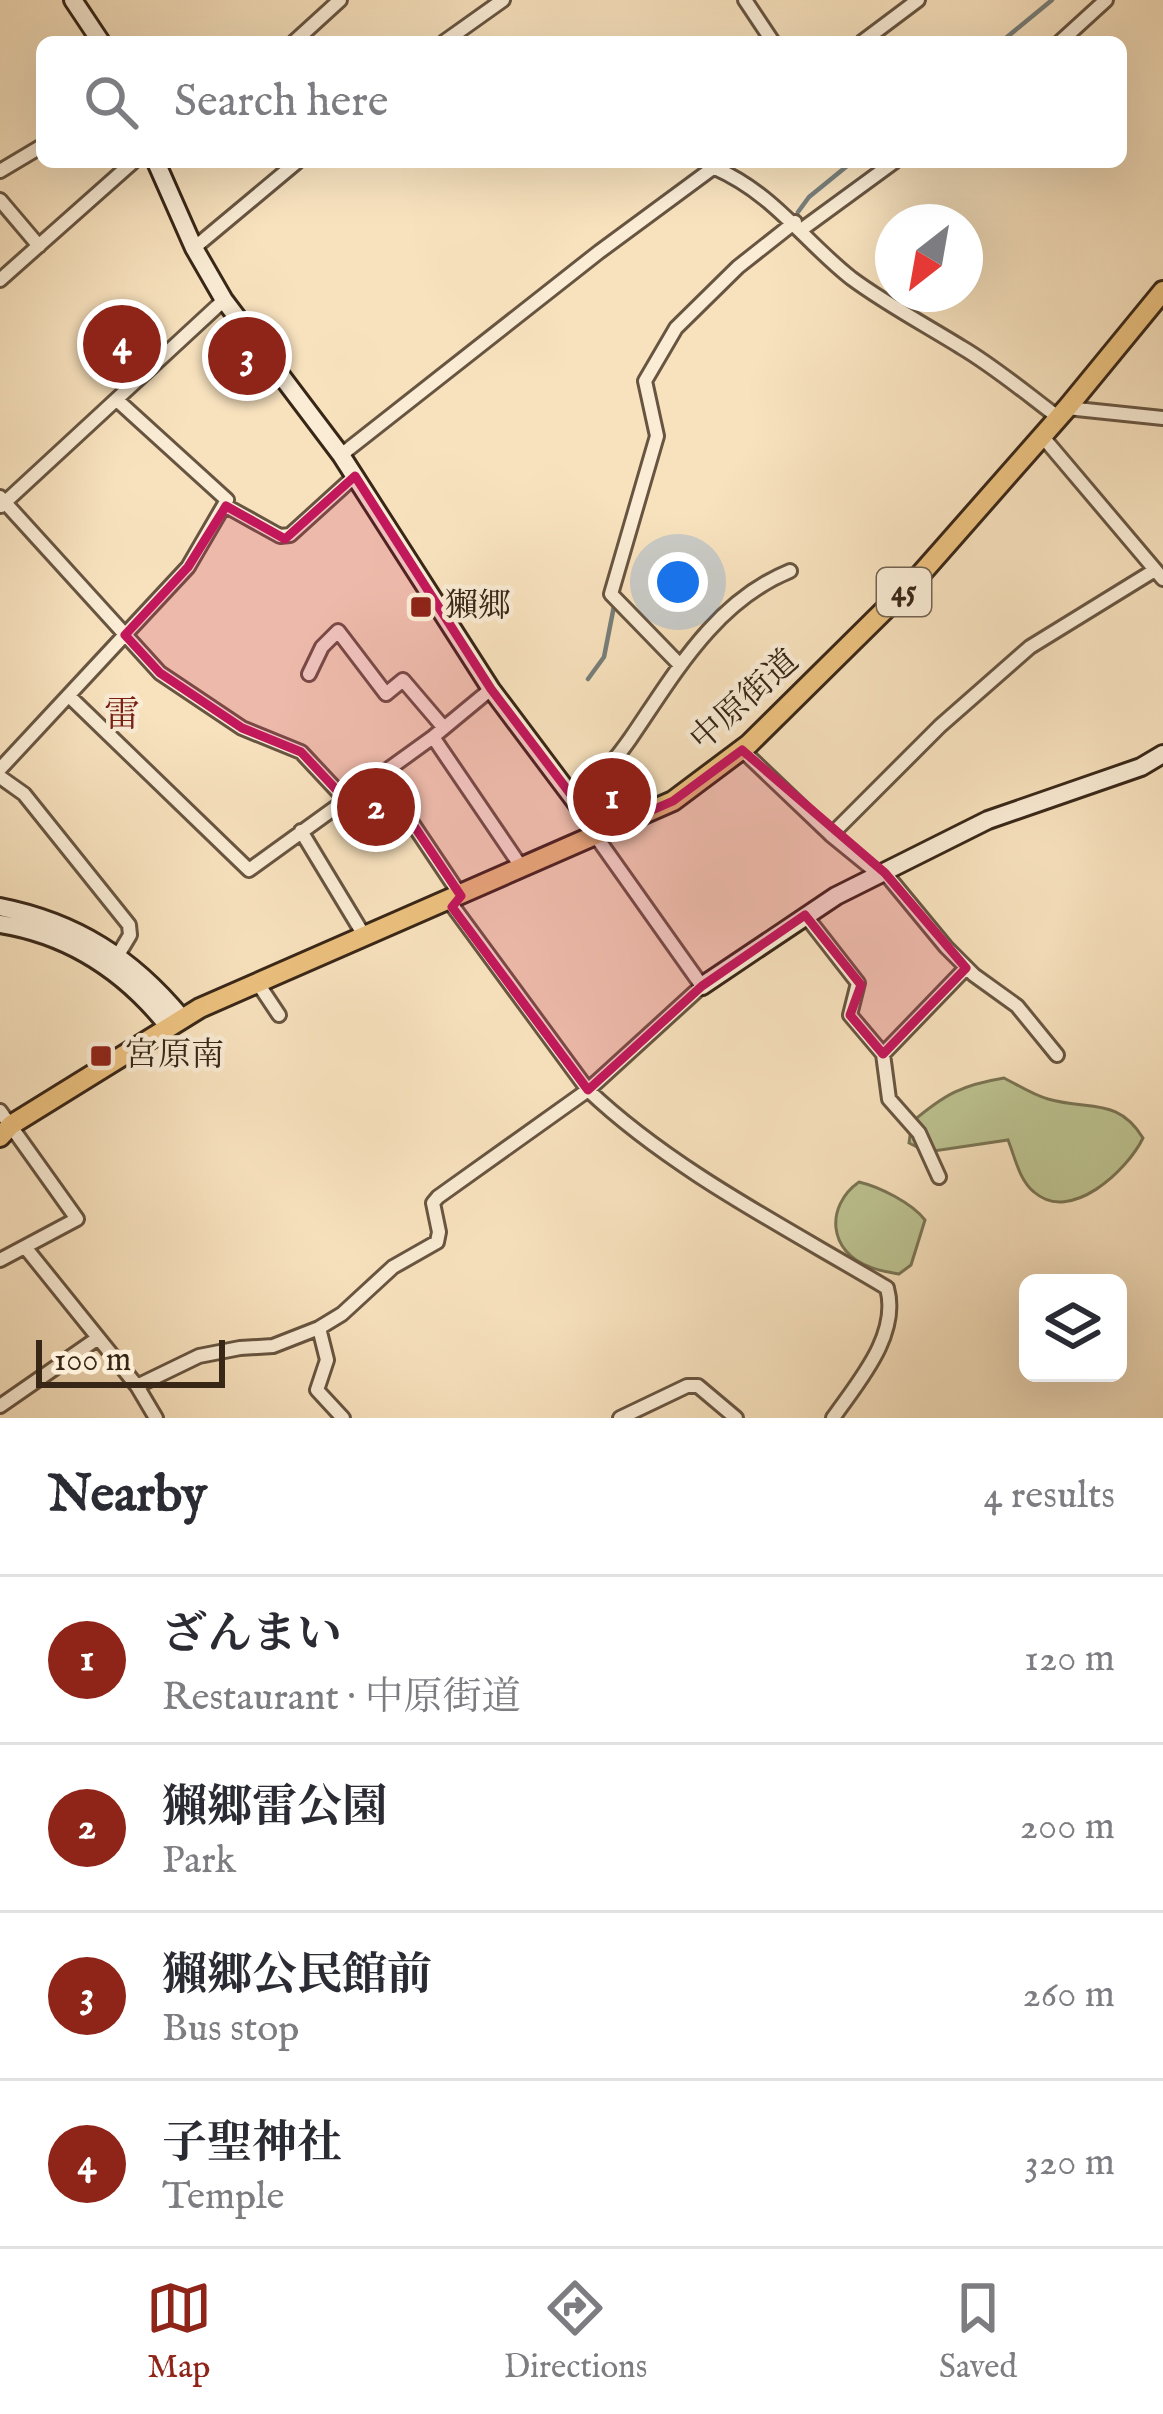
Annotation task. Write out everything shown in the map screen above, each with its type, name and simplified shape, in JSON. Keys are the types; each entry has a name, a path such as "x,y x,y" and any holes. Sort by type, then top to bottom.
{"main road":[{"name":"中原街道","path":"4,1124 175,1022 257,982 673,801 742,750 920,575 1163,291"}],"street":[{"path":"74,0 97,36"},
{"path":"301,36 340,0"},
{"path":"452,36 503,0"},
{"path":"745,0 769,36"},
{"path":"870,36 917,0"},
{"path":"1067,36 1106,0"},
{"path":"0,171 36,150"},
{"path":"0,280 127,168"},
{"path":"158,168 224,300 356,476 491,689 593,824 595,835 702,986"},
{"path":"194,248 290,168"},
{"path":"341,455 714,168"},
{"path":"723,168 798,226 853,279 1063,413 1163,418"},
{"path":"678,663 611,595 657,436 645,381 676,328 738,268 885,168"},
{"path":"0,200 39,247"},
{"path":"224,300 2,502 160,673 242,728 301,752 345,799"},
{"path":"117,400 227,500 226,506 188,567 0,773 24,794 129,925 130,935 118,955"},
{"path":"831,835 955,712 1030,647 1158,569 1042,436"},
{"path":"226,506 280,536 290,535 356,476"},
{"path":"577,805 630,739 678,663 716,623 770,580 790,571"},
{"path":"308,674 322,647 338,631 386,694 404,680 522,868"},
{"path":"69,696 249,870 439,733 491,689"},
{"path":"742,750 831,835 882,874 966,968 1017,1006 1058,1055"},
{"path":"137,1386 200,1356 272,1346 342,1314 393,1267 433,1246 439,1232 433,1203 438,1197 588,1090 702,986 806,915 988,820 1163,754"},
{"path":"380,775 455,898 588,1090 723,1190 887,1288 891,1301 876,1357 833,1418"},
{"path":"302,831 365,937"},
{"path":"0,907 68,926 118,955 158,989 175,1022"},
{"path":"806,915 855,978 858,989 850,1015 883,1054 889,1100 919,1133 939,1177"},
{"path":"0,924 66,943 101,962 175,1022"},
{"path":"883,1054 966,968"},
{"path":"257,982 279,1015"},
{"path":"0,1261 77,1219 4,1124"},
{"path":"25,1247 137,1386 156,1418"},
{"path":"319,1328 327,1360 317,1390 344,1418"},
{"path":"0,1406 98,1338"},
{"path":"620,1418 688,1386 698,1386 736,1418"}],"highlighted area":[{"path":"355,476 491,689 600,833 673,801 742,750 885,873 966,968 883,1054 850,1015 861,985 805,915 702,986 588,1090 452,907 461,896 380,775 345,799 301,752 242,728 160,673 125,635 188,567 226,506 285,539"}],"green space":[{"path":"374,784 394,805 360,828 353,818 364,809 356,797"},
{"path":"1004,1078 1048,1099 1113,1111 1124,1116 1143,1138 1111,1178 1080,1198 1064,1202 1048,1200 1029,1187 1008,1140 927,1152 909,1143 912,1122 934,1104 965,1088"},
{"path":"859,1182 895,1196 925,1220 911,1265 899,1274 856,1260 839,1240 836,1215 840,1203"}],"waterway":[{"path":"1008,36 1052,0"},
{"path":"798,212 845,168"},
{"path":"588,679 604,657 615,601"}],"place":[{"name":"子聖神社","path":"122,344"},
{"name":"獺郷公民館前","path":"247,356"},
{"name":"獺郷","path":"421,607"},
{"name":"ざんまい","path":"612,797"},
{"name":"獺郷雷公園","path":"376,807"},
{"name":"宮原南","path":"101,1056"}],"district":[{"name":"雷","path":"122,716"}]}
